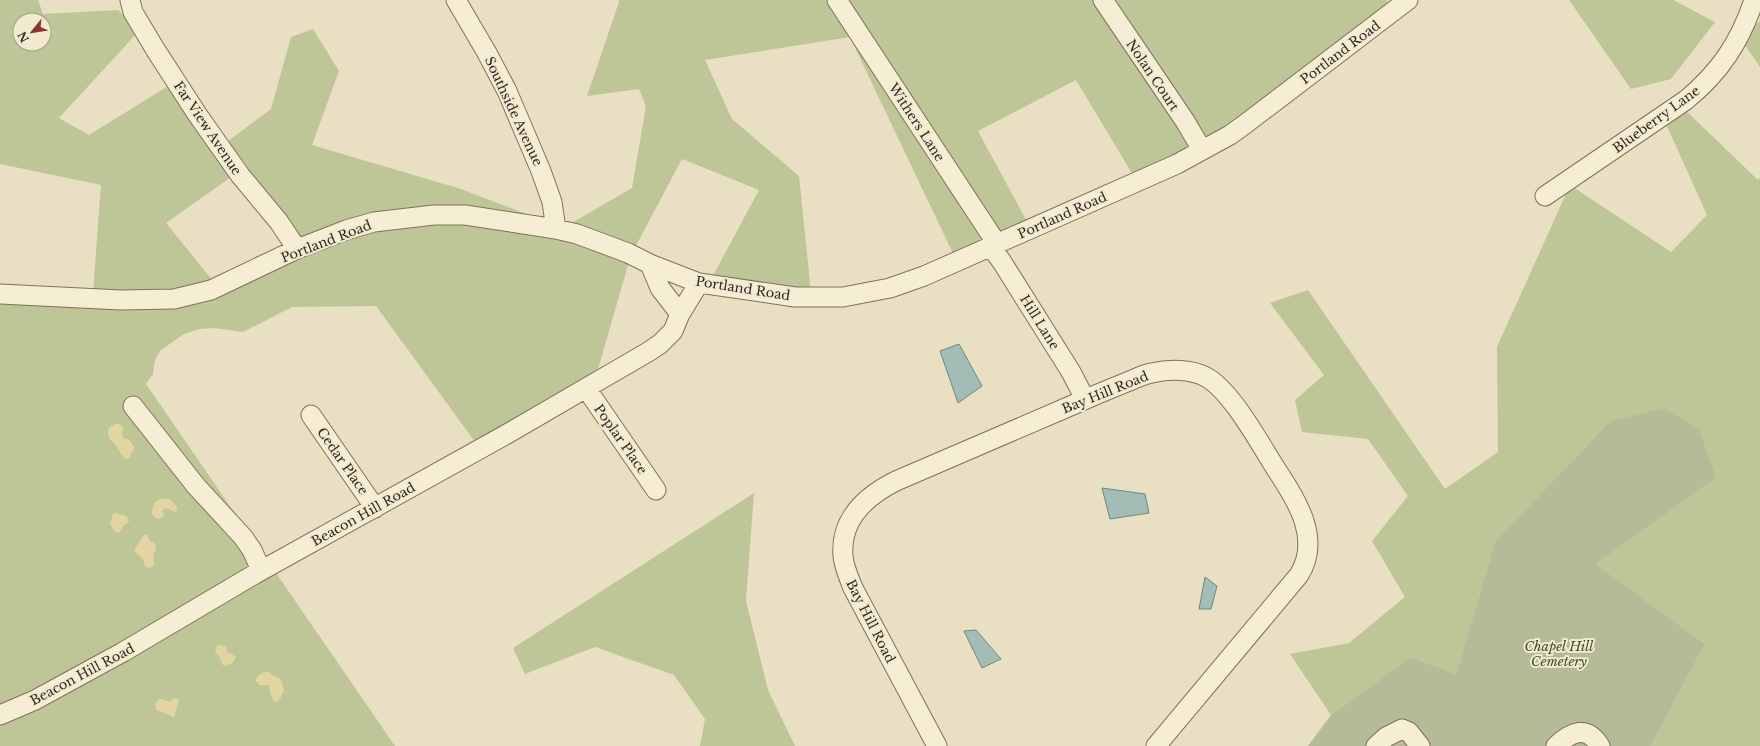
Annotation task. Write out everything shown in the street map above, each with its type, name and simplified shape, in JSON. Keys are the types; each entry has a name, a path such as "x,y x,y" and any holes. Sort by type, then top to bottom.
{"street":[{"name":"Far View Avenue","path":"130,0 133,12 197,114 240,176 279,222 297,250"},
{"name":"Southside Avenue","path":"456,0 507,91 541,171 552,202 556,229"},
{"name":"Withers Lane","path":"837,0 994,246"},
{"name":"Nolan Court","path":"1103,0 1202,150"},
{"name":"Portland Road","path":"0,294 121,300 174,299 211,290 297,250 346,230 374,222 412,216 465,215 556,229 577,234 628,253 650,264 699,283 795,297 843,297 890,288 918,279 994,246 1176,164 1202,150 1244,125 1408,0"},
{"name":"Blueberry Lane","path":"1545,196 1686,100 1697,90 1725,60 1739,38 1747,22 1754,0"},
{"name":"Hill Lane","path":"994,246 1002,262 1067,365 1085,399"},
{"path":"650,264 660,288 680,314"},
{"name":"Beacon Hill Road","path":"0,715 74,680 261,570 507,434 660,344 673,331 680,314 699,283"},
{"name":"Bay Hill Road","path":"937,746 853,588 847,572 843,556 848,528 859,507 865,500 880,489 1085,399 1151,373 1185,371 1206,377 1222,391 1238,410 1288,487 1306,524 1308,537 1307,550 1302,570 1299,575 1156,746"},
{"name":"Poplar Place","path":"586,388 656,490"},
{"path":"133,406 196,486 243,537 252,550 261,570"},
{"name":"Cedar Place","path":"310,415 375,508"},
{"path":"1376,746 1386,737 1402,730 1409,732 1420,746"},
{"path":"1556,746 1567,737 1577,733 1585,733 1593,736 1600,746"}],"green space":[{"path":"0,0 38,0 42,12 12,12 12,52 52,52 52,14 118,10 139,31 59,118 89,135 173,83 234,175 166,223 218,287 307,247 228,141 271,109 291,37 313,29 339,71 312,145 461,189 563,228 632,188 646,106 639,89 587,96 619,2 618,0 1386,0 1393,8 1219,145 1136,180 1076,80 978,131 1032,231 958,264 850,37 705,60 732,119 799,176 812,302 708,285 759,190 682,159 631,255 594,383 478,446 376,306 292,307 243,332 214,328 200,329 184,334 161,350 155,360 153,374 146,384 395,746 0,746 0,304 92,306 101,185 0,164"},
{"path":"1569,0 1673,0 1715,22 1671,79 1631,89"},
{"path":"1760,21 1760,67 1738,35"},
{"path":"1681,106 1758,180 1760,178 1760,746 1651,746 1705,644 1594,564 1716,478 1495,542 1456,674 1411,657 1331,715 1290,654 1349,643 1405,597 1372,541 1408,496 1368,439 1302,432 1295,400 1324,375 1270,303 1308,290 1445,489 1498,452 1497,347 1570,185 1671,252 1707,215 1662,115"},
{"name":"Chapel Hill Cemetery","path":"1664,408 1699,429 1716,478 1595,564 1705,644 1651,746 1308,746 1331,715 1411,657 1456,674 1495,542 1611,421"},
{"path":"754,493 746,601 768,690 795,746 700,746 705,719 674,675 595,647 525,674 513,648"}],"sand":[{"path":"115,424 119,424 123,427 122,436 124,439 128,439 132,443 134,448 129,459 125,459 122,456 109,438 108,429"},
{"path":"162,498 171,500 177,507 177,511 175,512 166,508 162,511 164,515 162,518 158,519 153,516 152,509 155,502"},
{"path":"115,513 126,516 129,520 120,532 115,532 110,524 113,514"},
{"path":"144,535 147,535 149,540 155,544 156,550 153,554 154,565 150,568 146,567 142,558 135,552 135,548"},
{"path":"220,645 226,647 227,653 229,652 236,657 233,662 228,665 224,666 215,652 217,646"},
{"path":"267,671 281,679 282,682 284,691 280,699 275,703 270,693 269,685 260,685 255,680 259,675"},
{"path":"174,698 179,700 174,717 156,710 156,704 161,699 170,702"}],"water":[{"path":"959,344 982,386 958,403 940,351"},
{"path":"1102,488 1145,494 1149,513 1110,519"},
{"path":"1205,577 1217,586 1211,609 1199,609"},
{"path":"976,630 1001,659 982,668 964,631"}]}
